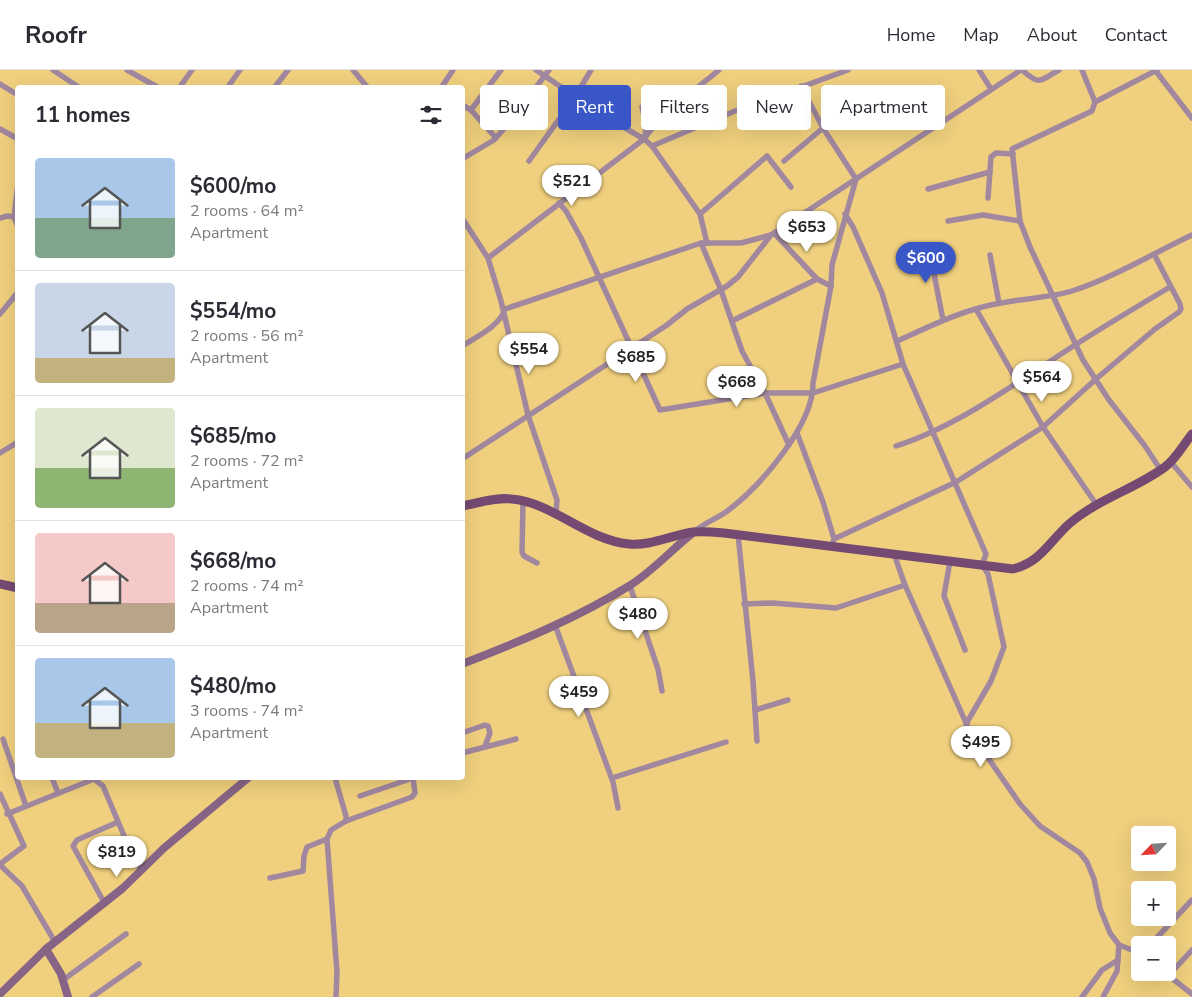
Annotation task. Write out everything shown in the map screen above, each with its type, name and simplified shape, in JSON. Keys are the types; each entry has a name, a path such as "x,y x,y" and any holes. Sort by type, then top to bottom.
{"main road":[{"path":"465,505 496,499 523,501 556,513 566,521 590,532 610,540 629,544 647,544 694,532 738,534 833,543 894,554 1013,569 1034,561 1069,524 1096,504 1135,487 1165,467 1192,434"},
{"path":"0,584 15,587"}],"street":[{"path":"53,70 76,85"},
{"path":"127,70 154,85"},
{"path":"181,85 192,70"},
{"path":"228,85 240,70"},
{"path":"276,85 288,70"},
{"path":"353,70 366,85"},
{"path":"442,85 453,70"},
{"path":"470,110 501,70"},
{"path":"536,70 558,85"},
{"path":"465,157 496,138 510,123 549,70"},
{"path":"582,85 591,70"},
{"path":"488,258 644,139 672,109 719,70"},
{"path":"804,85 848,70"},
{"path":"979,70 991,90"},
{"path":"465,457 687,309 721,290 738,277 773,234 1021,70 1038,81 1059,70"},
{"path":"1082,70 1095,102 1092,111 1012,149 1020,221 1083,360 1160,469"},
{"path":"1095,102 1156,70 1192,118"},
{"path":"0,84 15,93"},
{"path":"811,105 821,124"},
{"path":"465,107 496,138"},
{"path":"652,146 737,109"},
{"path":"529,161 558,121"},
{"path":"0,129 15,137"},
{"path":"629,130 652,146 700,214 704,243 742,351 765,393 789,445"},
{"path":"644,139 645,130"},
{"path":"784,161 821,130"},
{"path":"824,130 856,179"},
{"path":"988,198 993,155 996,153 1014,154"},
{"path":"700,214 767,156 791,187"},
{"path":"928,189 990,172"},
{"path":"465,663 555,625 630,586 702,525 728,511 744,498 789,445 797,433 813,393 813,383 831,286 832,265 856,179"},
{"path":"559,203 566,211 581,238 660,410 765,393 813,393 903,364"},
{"path":"0,218 14,217 15,208"},
{"path":"845,214 879,286 898,341 903,364 986,554 982,566 988,574 1004,647 991,681 966,724"},
{"path":"948,221 983,214 1020,221"},
{"path":"465,223 488,258 504,314 528,415 557,500 556,513"},
{"path":"465,344 487,330 504,314 505,309 704,243 724,245 741,243 773,234"},
{"path":"773,234 817,279 831,286"},
{"path":"898,341 943,320 976,309 999,303 1074,290 1192,235"},
{"path":"932,245 935,279 943,320"},
{"path":"797,433 823,502 833,543 956,482 1043,427 1155,329 1179,312 1181,309 1180,304 1154,254"},
{"path":"990,255 999,303"},
{"path":"732,321 817,279"},
{"path":"896,446 934,432 1019,382 1076,344 1170,287"},
{"path":"0,314 15,296"},
{"path":"976,309 1043,427 1096,504"},
{"path":"0,453 15,444"},
{"path":"1170,461 1192,487"},
{"path":"523,501 522,552 524,556 537,563"},
{"path":"738,534 757,741"},
{"path":"894,554 905,585 966,724 991,765 1020,804 1040,826 1080,852 1087,862 1094,879 1104,920 1119,945 1117,971 1103,997"},
{"path":"950,562 944,596 965,650"},
{"path":"744,604 772,603 836,608 905,585"},
{"path":"630,586 658,669 662,691"},
{"path":"555,625 612,778 618,808"},
{"path":"755,710 788,700"},
{"path":"465,732 485,725 488,726 490,733 485,746"},
{"path":"3,739 15,769"},
{"path":"465,752 516,739"},
{"path":"612,778 726,742"},
{"path":"18,780 26,806"},
{"path":"53,780 58,794"},
{"path":"8,814 92,780"},
{"path":"96,780 103,786 133,856 142,870"},
{"path":"0,994 46,948 105,904 164,848 246,780"},
{"path":"336,780 345,806 346,821"},
{"path":"360,796 407,780"},
{"path":"336,997 337,972 327,839 331,830 346,821 412,797 415,793 413,780"},
{"path":"0,794 24,846 0,864 22,886 55,942"},
{"path":"105,904 73,846 76,840 118,822"},
{"path":"270,878 302,871 307,847 327,839"},
{"path":"1158,936 1192,900"},
{"path":"63,980 126,934"},
{"path":"1119,945 1131,950"},
{"path":"46,948 63,980 68,997"},
{"path":"1176,965 1192,950"},
{"path":"1082,997 1102,970 1118,960"},
{"path":"92,997 139,964"},
{"path":"1175,981 1192,994"}]}
